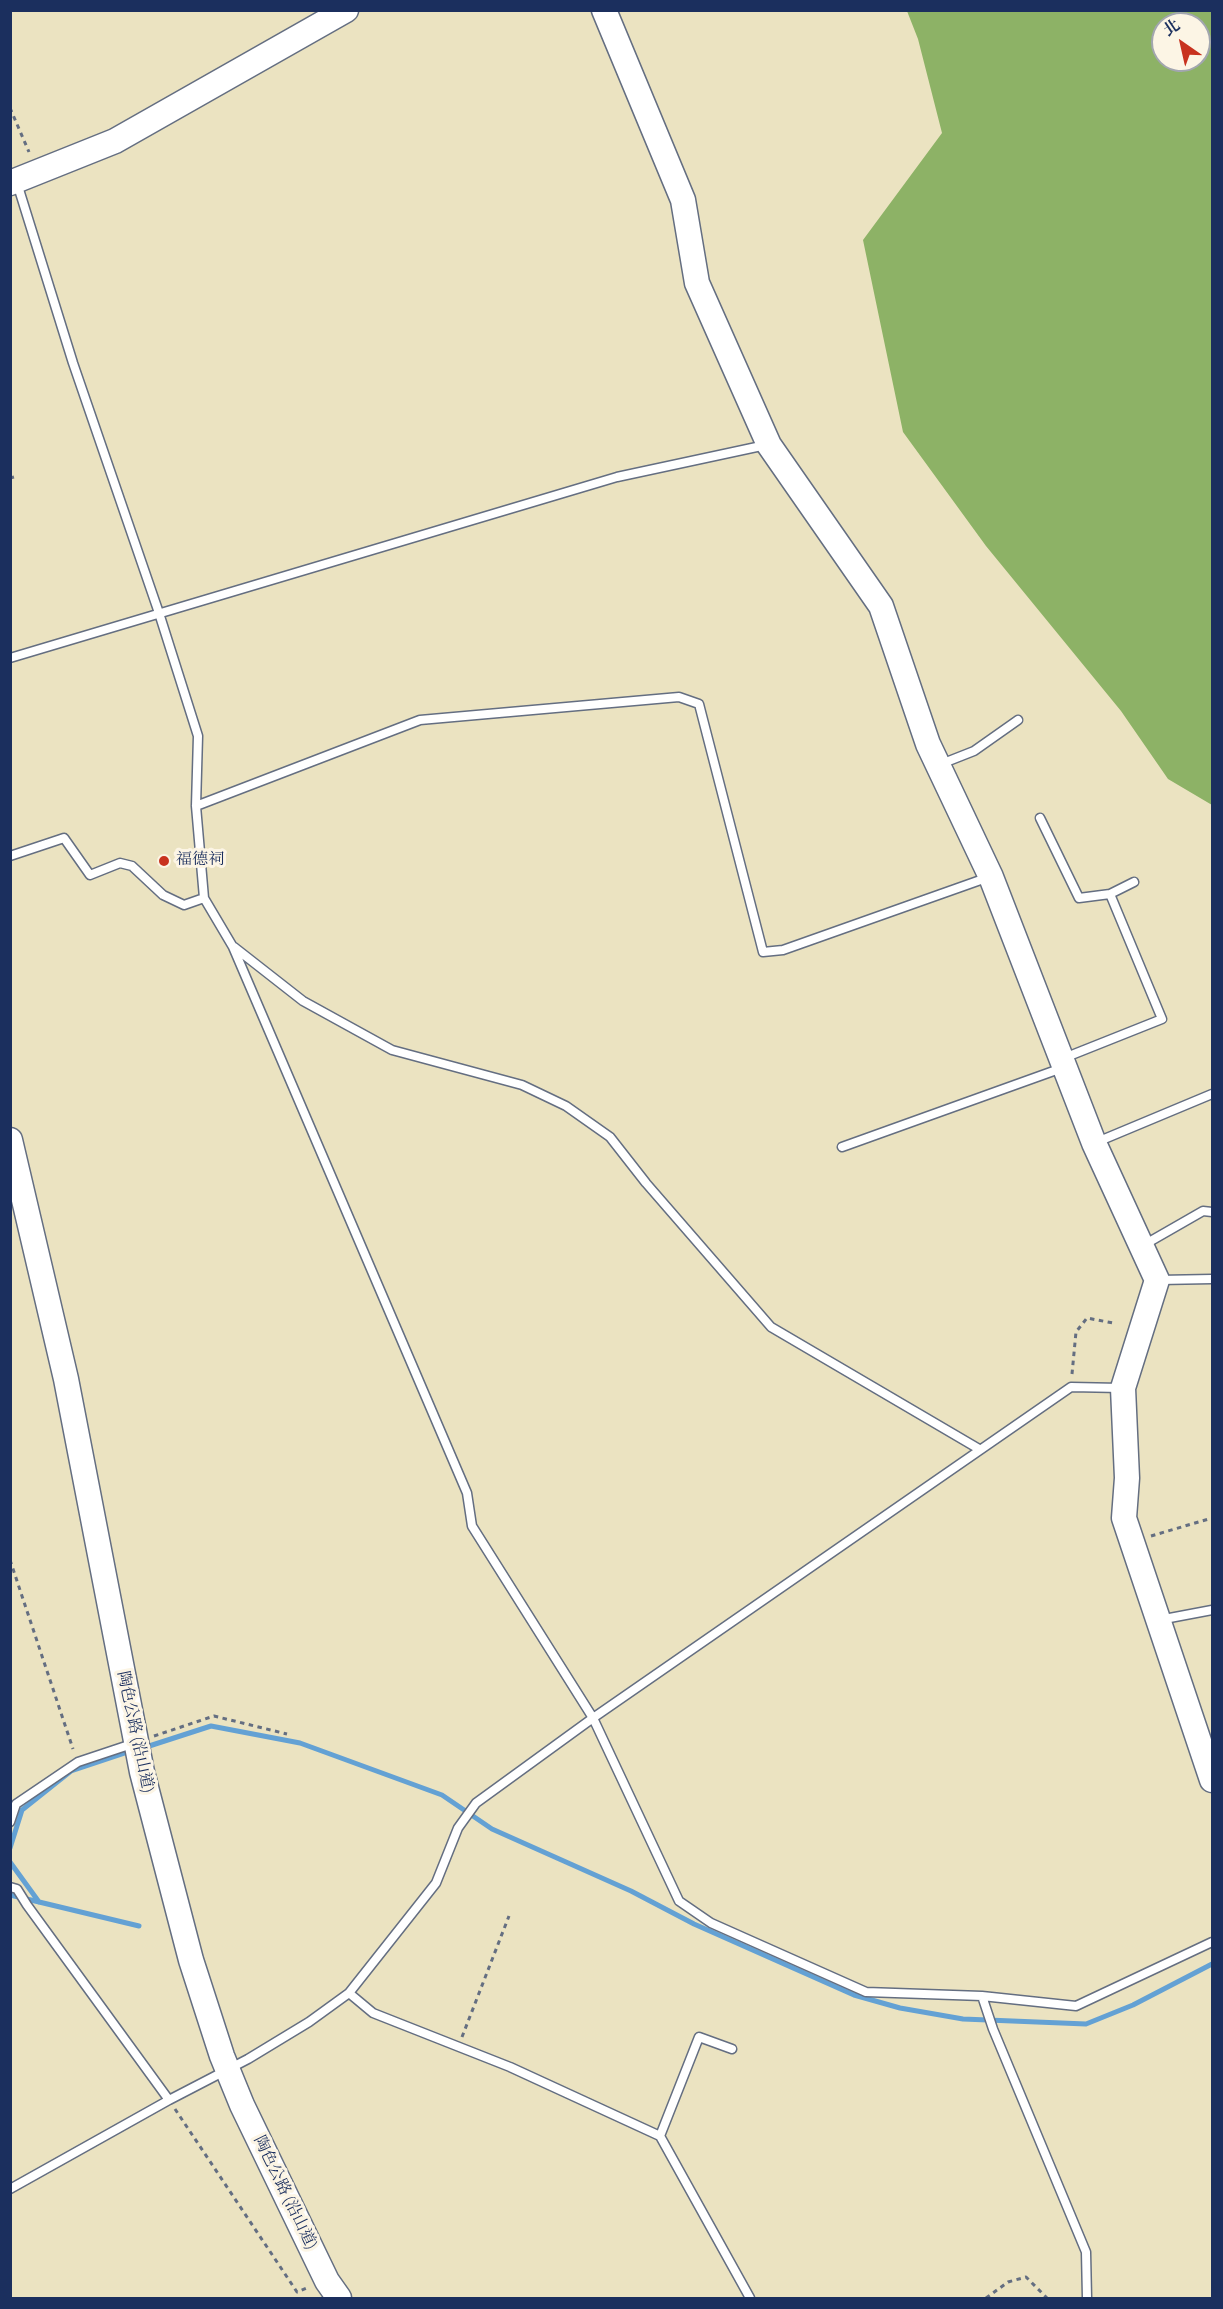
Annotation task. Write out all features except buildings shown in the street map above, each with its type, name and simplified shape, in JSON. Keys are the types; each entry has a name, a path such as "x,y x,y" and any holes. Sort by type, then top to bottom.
{"street":[{"path":"22,180 115,141 346,10"},
{"path":"604,10 683,200 696,283 769,445 881,606 925,734 991,877 1094,1143 1157,1280 1123,1388 1127,1479 1124,1518 1212,1780"},
{"name":"陶色公路 (沿山道)","path":"10,1140 66,1379 142,1772 191,1960 228,2071 242,2105 333,2290"}],"lane":[{"path":"22,180 77,374 159,613 198,736 196,806 204,898 233,947 467,1493 472,1526 593,1718 679,1901 711,1923 866,1992 982,1996 1076,2006 1212,1942"},
{"path":"10,658 617,477 769,445"},
{"path":"196,806 420,720 679,697 699,704 763,952 783,950 991,877"},
{"path":"939,764 974,751 1018,720"},
{"path":"1040,818 1079,898 1110,894 1134,882"},
{"path":"10,856 64,838 90,875 120,863 132,866 163,895 184,905 204,898"},
{"path":"842,1147 1062,1063 1162,1019 1110,894"},
{"path":"233,947 303,1000 392,1050 522,1085 566,1106 610,1137 646,1183 771,1327 979,1449"},
{"path":"1094,1143 1212,1094"},
{"path":"1142,1246 1203,1211 1212,1212"},
{"path":"1157,1280 1212,1279"},
{"path":"10,2189 169,2100 228,2071 309,2022 349,1993 436,1883 458,1828 476,1803 593,1718 1071,1387 1123,1388"},
{"path":"1159,1620 1212,1610"},
{"path":"10,1822 16,1804 78,1762 136,1743"},
{"path":"14,1888 169,2100"},
{"path":"349,1993 373,2013 510,2067 660,2136 750,2298"},
{"path":"982,1996 993,2029 1086,2252 1087,2298"},
{"path":"660,2136 699,2037 732,2049"}],"path":[{"path":"10,108 22,180"},
{"path":"1071,1387 1076,1332 1088,1318 1113,1323"},
{"path":"1132,1541 1212,1518"},
{"path":"10,1560 78,1762"},
{"path":"136,1743 214,1716 287,1734"},
{"path":"458,2047 509,1916"},
{"path":"169,2100 297,2292 333,2290"},
{"path":"986,2298 1008,2282 1026,2277 1047,2298"}],"green space":[{"path":"907,11 1212,11 1212,805 1168,779 1121,711 986,546 903,432 863,240 942,133 918,39"}],"waterway":[{"path":"143,1748 211,1726 300,1743 442,1795 492,1829 631,1891 694,1924 854,1995 900,2008 963,2019 1086,2024 1133,2005 1212,1964"},
{"path":"10,1848 22,1810 71,1771 131,1751"},
{"path":"10,1862 39,1902"},
{"path":"10,1895 139,1926"}],"place":[{"name":"福德祠","path":"164,861"}]}
